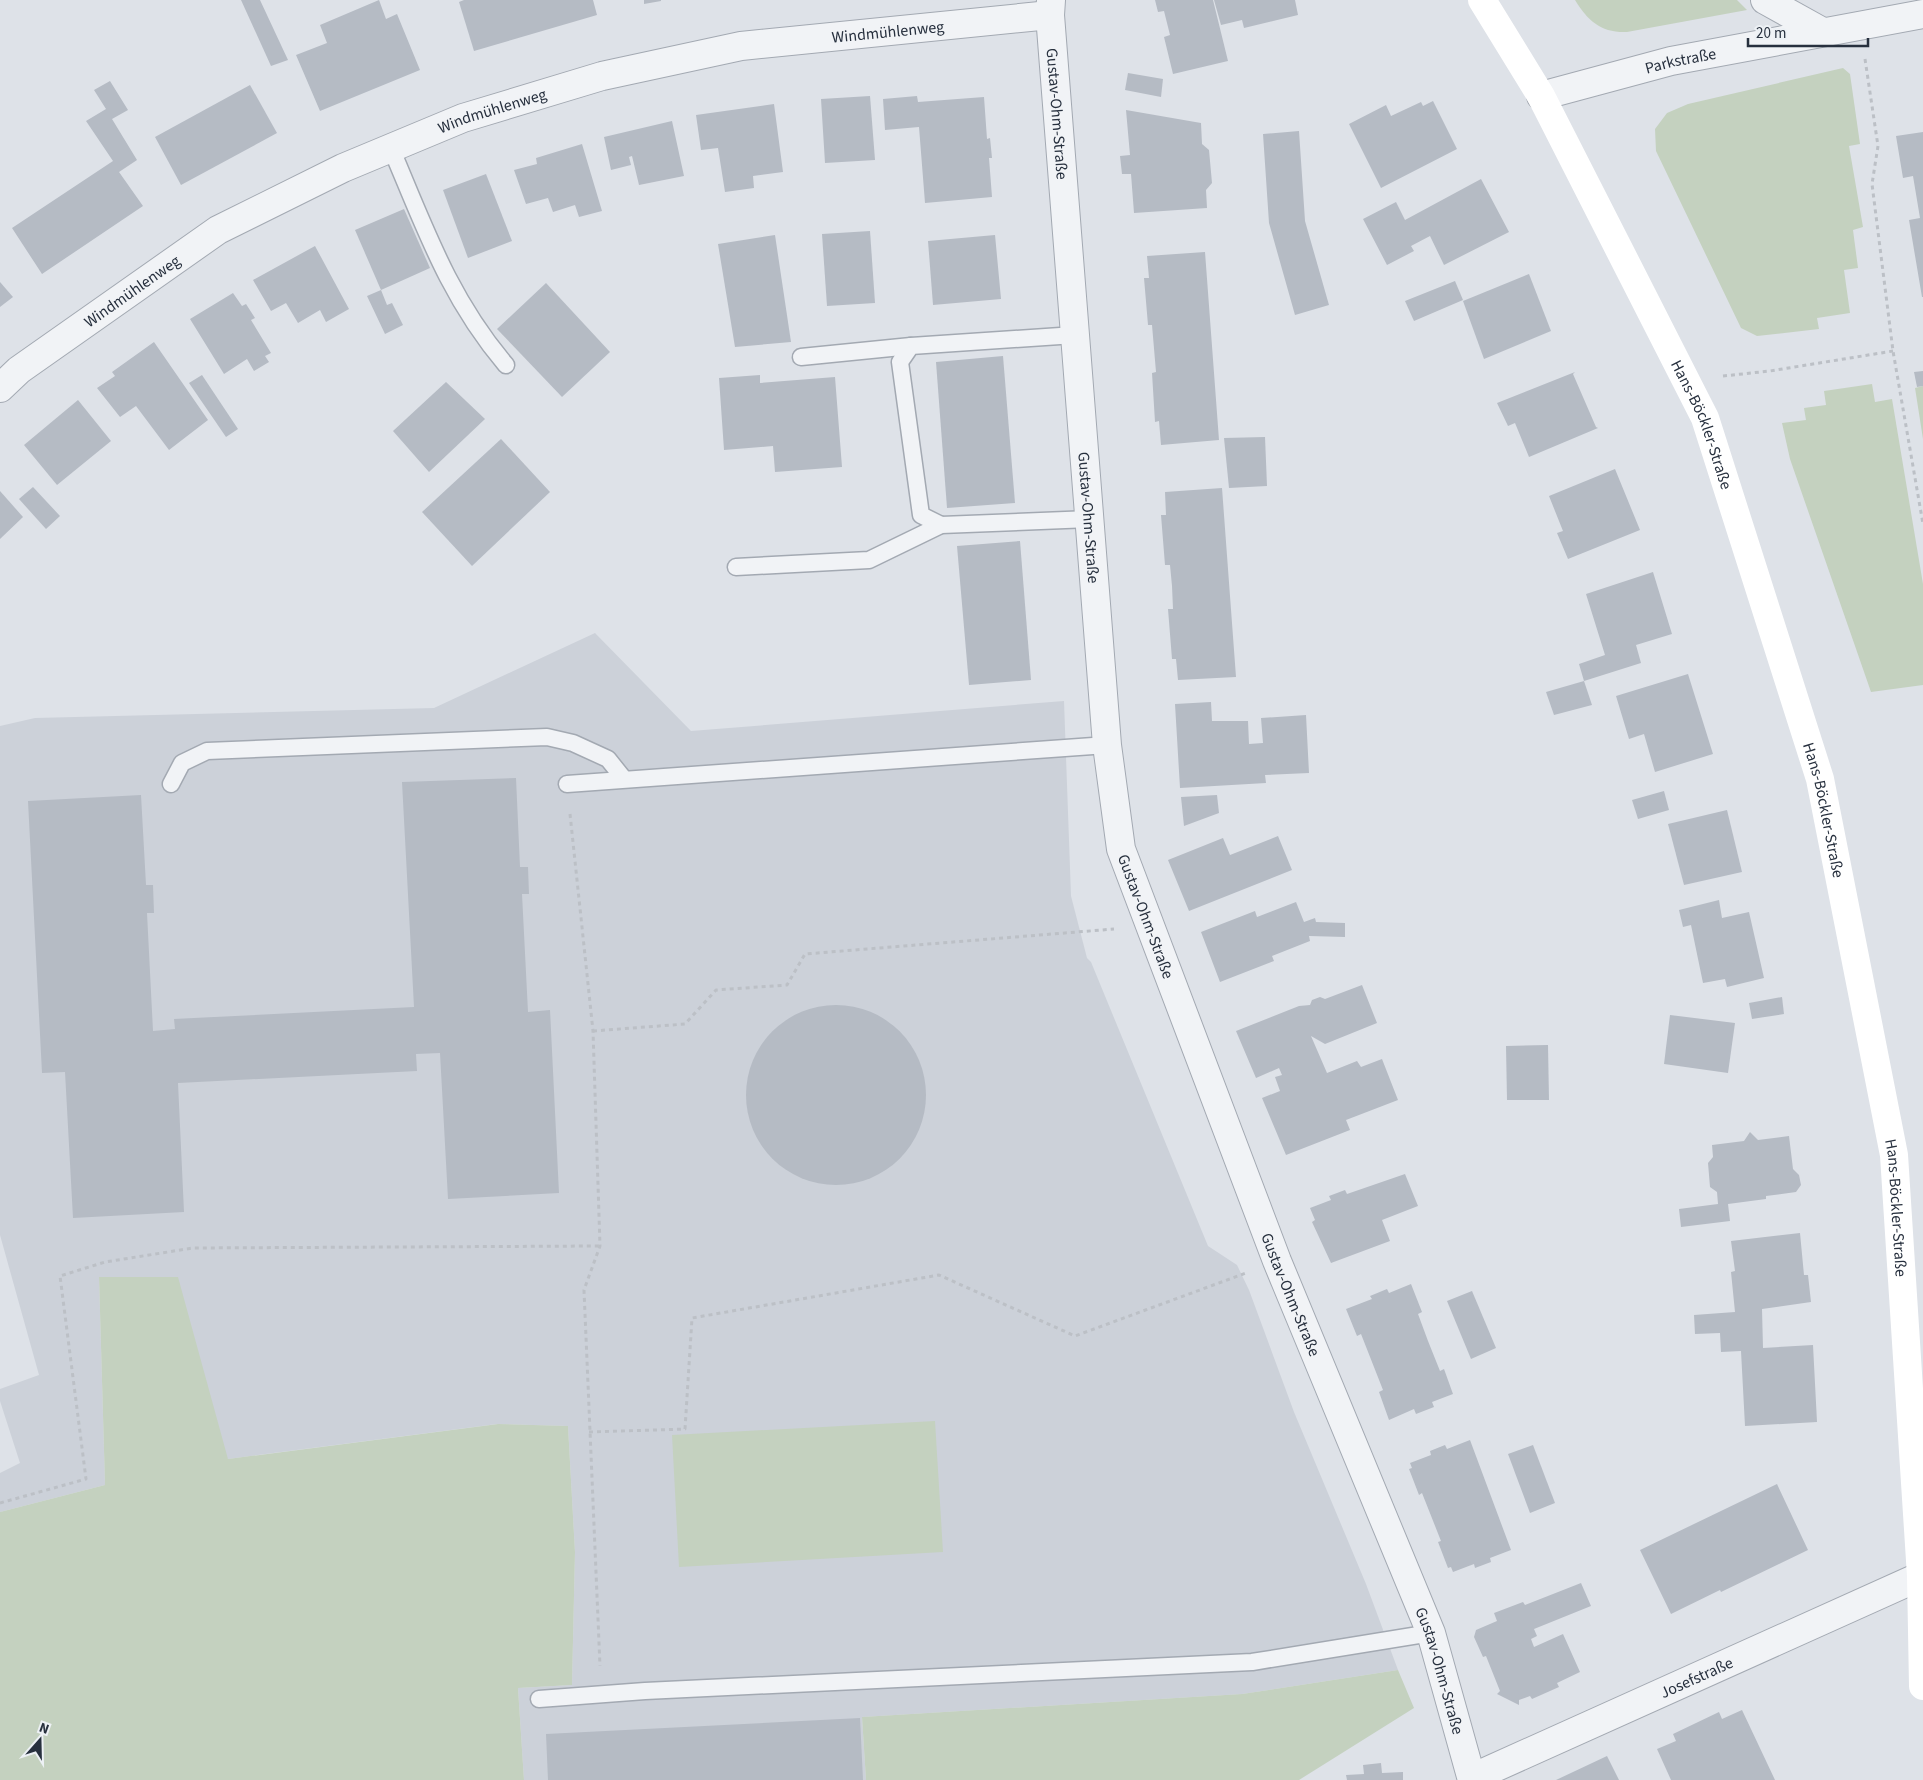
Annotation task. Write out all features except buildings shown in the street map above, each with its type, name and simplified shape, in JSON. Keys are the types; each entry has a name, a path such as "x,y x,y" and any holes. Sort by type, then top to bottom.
{"main road":[{"name":"Hans-Böckler-Straße","path":"1482,0 1541,96 1708,428 1820,779 1894,1155 1921,1576 1923,1686"}],"street":[{"path":"1765,0 1821,32"},
{"name":"Windmühlenweg","path":"0,388 19,370 218,230 343,168 464,118 602,76 741,46 1051,8"},
{"name":"Gustav-Ohm-Straße","path":"1051,8 1107,745 1121,849 1277,1261 1431,1633 1472,1779"},
{"name":"Parkstraße","path":"1541,96 1671,61 1860,24 1923,14"},
{"name":"Josefstraße","path":"1472,1779 1921,1576"}],"lane":[{"path":"391,148 448,280 482,337 506,365"},
{"path":"801,357 912,346 1075,335"},
{"path":"912,346 900,362 921,514 941,525"},
{"path":"736,566 869,560 941,525 1090,519"},
{"path":"171,784 182,763 207,751 547,736 573,743 608,759 624,779"},
{"path":"567,784 1107,745"},
{"path":"539,1699 1252,1662 1431,1633"}],"path":[{"path":"1860,24 1878,146 1872,184 1893,351 1923,524"},
{"path":"1685,380 1770,371 1893,351"},
{"path":"567,784 593,1031 600,1246 584,1290 602,1695"},
{"path":"593,1031 685,1024 716,990 787,985 806,954 1149,926"},
{"path":"0,1503 86,1479 60,1276 105,1262 193,1248 600,1246"},
{"path":"589,1432 684,1429 692,1318 939,1276 1075,1336 1277,1261"}],"shaded area":[{"path":"595,633 691,731 1064,701 1071,896 1087,958 1091,962 1208,1246 1237,1265 1249,1290 1294,1412 1366,1584 1398,1670 1242,1694 862,1717 866,1780 524,1780 518,1688 572,1685 575,1552 568,1426 497,1424 228,1459 99,1277 105,1485 0,1512 0,1473 20,1463 0,1401 0,1389 39,1375 0,1235 0,726 35,718 434,708"}],"green space":[{"path":"1575,0 1737,0 1747,10 1627,32 1618,32 1603,28 1590,20"},
{"path":"1843,68 1850,74 1860,144 1849,146 1863,227 1853,230 1858,268 1844,270 1850,313 1817,318 1819,329 1757,336 1741,328 1656,151 1655,129 1667,113 1688,104"},
{"path":"1872,384 1875,402 1892,399 1923,584 1923,685 1871,692 1790,459 1782,423 1806,420 1804,408 1826,405 1824,391"},
{"path":"1923,386 1923,439 1915,388"},
{"path":"99,1277 178,1277 228,1459 498,1424 568,1426 575,1552 572,1685 518,1688 524,1780 0,1780 0,1512 105,1485"},
{"path":"935,1421 943,1552 679,1567 672,1435"},
{"path":"1398,1670 1414,1708 1299,1780 866,1780 862,1717 1242,1694"}]}
